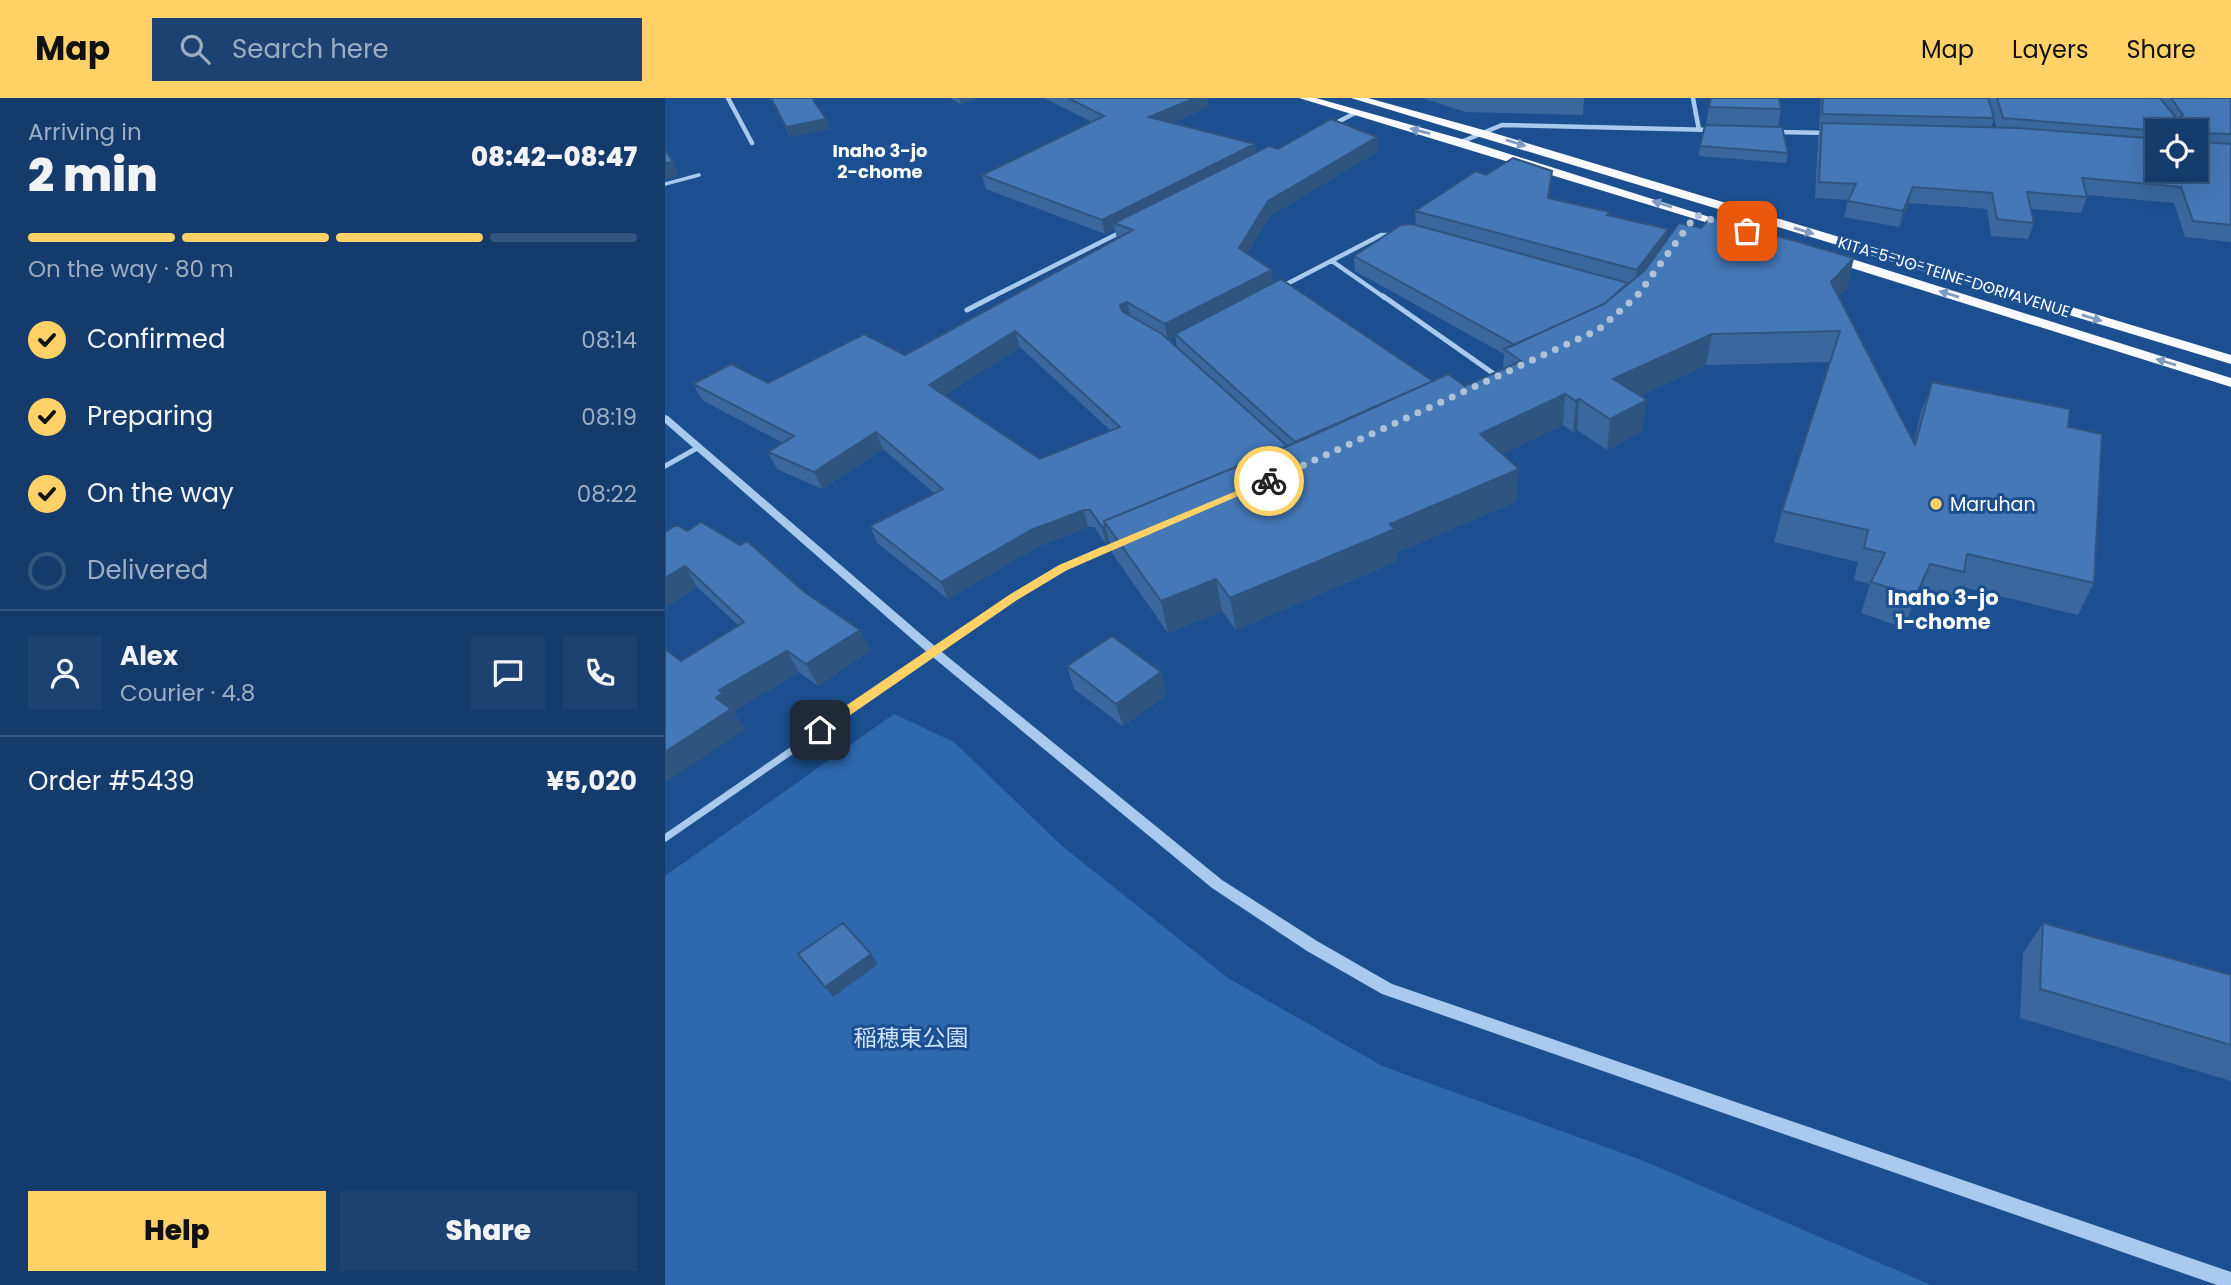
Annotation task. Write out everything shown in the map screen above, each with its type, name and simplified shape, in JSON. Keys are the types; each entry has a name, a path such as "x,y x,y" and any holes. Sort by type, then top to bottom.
{"highway":[{"path":"1304,98 1461,142 1693,220 1748,231"},
{"name":"KITA-5-JO-TEINE-DORI AVENUE","path":"1356,98 1483,133 2231,360"},
{"name":"KITA-5-JO-TEINE-DORI AVENUE","path":"1814,252 2231,383"}],"street":[{"path":"728,98 752,143"},
{"path":"1693,98 1699,130"},
{"path":"1318,132 1355,113"},
{"path":"1461,142 1501,125 1724,130"},
{"path":"1763,131 1832,133"},
{"path":"967,310 1124,230"},
{"path":"1273,291 1381,235 1402,234"},
{"path":"1332,261 1497,376"},
{"path":"1485,382 1510,370"},
{"path":"665,418 933,651 1217,884 1312,946 1387,989 2231,1281"},
{"path":"665,466 699,447"},
{"path":"665,838 933,651 1063,568 1122,542"}],"lane":[{"path":"665,184 699,175"}],"green space":[{"name":"稲穂東公園","path":"894,714 954,742 1062,846 1228,978 1382,1066 1644,1161 1931,1285 665,1285 665,876"}],"building":[{"path":"771,98 812,98 826,119 786,127"},
{"path":"1068,98 1195,98 1149,117 1255,144 1102,220 982,175 1104,116"},
{"path":"1711,98 1779,98 1781,109 1709,107"},
{"path":"1823,98 1988,98 1994,118 1822,114"},
{"path":"1997,98 2160,98 2177,119 2145,119 2145,130 2003,118"},
{"path":"2171,98 2231,98 2231,134 2208,133 2208,119 2179,119 2183,115"},
{"path":"1331,119 1377,137 1268,201 1239,248 1272,270 1165,324 1127,302 1120,305 1122,311 1162,334 1287,446 1104,521 1105,526 1102,527 1090,510 1084,510 1031,530 941,582 870,526 943,489 876,432 814,472 768,452 794,436 693,384 731,364 768,383 864,334 905,355 1133,230 1114,223 1269,146 1278,149","holes":["1015,331 1120,427 1040,459 929,385"]},
{"path":"1822,123 2018,128 2145,138 2145,182 2208,182 2208,142 2231,144 2231,225 2193,221 2181,187 2082,178 2087,197 2027,192 2034,223 1997,219 1992,193 1913,187 1903,211 1848,201 1856,184 1819,182"},
{"path":"1705,125 1782,127 1788,153 1700,146"},
{"path":"665,149 673,162 665,163"},
{"path":"1513,158 1552,171 1548,198 1668,229 1637,270 1415,211 1476,171 1486,175"},
{"path":"1711,217 1854,258 1831,282 1915,445 1932,382 2070,409 2068,427 2102,434 2094,583 1967,554 1964,572 1930,564 1916,596 1871,582 1885,553 1864,548 1868,530 1782,511 1840,331 1712,334 1613,379 1647,400 1610,419 1579,399 1576,401 1565,394 1480,434 1519,469 1390,524 1395,529 1230,598 1216,579 1161,601 1104,521 1300,441 1448,374 1465,386 1521,361 1504,349 1604,304 1645,270 1679,223 1701,228"},
{"path":"1412,224 1628,283 1604,304 1512,346 1513,344 1354,256 1401,225"},
{"path":"1281,279 1433,381 1295,442 1175,334"},
{"path":"701,522 740,545 747,541 803,591 860,630 806,664 787,651 719,690 723,693 716,698 731,709 665,752 665,649 681,661 744,622 685,566 665,578 665,532 677,525 687,531"},
{"path":"1112,636 1161,672 1116,704 1067,666"},
{"path":"843,923 871,954 825,987 798,954"},
{"path":"2043,923 2231,975 2231,1045 2040,989"}],"way so far":[{"path":"1269,481 1598,330 1637,296 1696,215 1747,231"}],"place":[{"name":"Maruhan","path":"1936,504"}],"district":[{"name":"Inaho 3-jo 2-chome","path":"880,160"},
{"name":"Inaho 3-jo 1-chome","path":"1943,609"}],"route":[{"path":"820,730 1013,597 1063,568 1269,481"}]}
